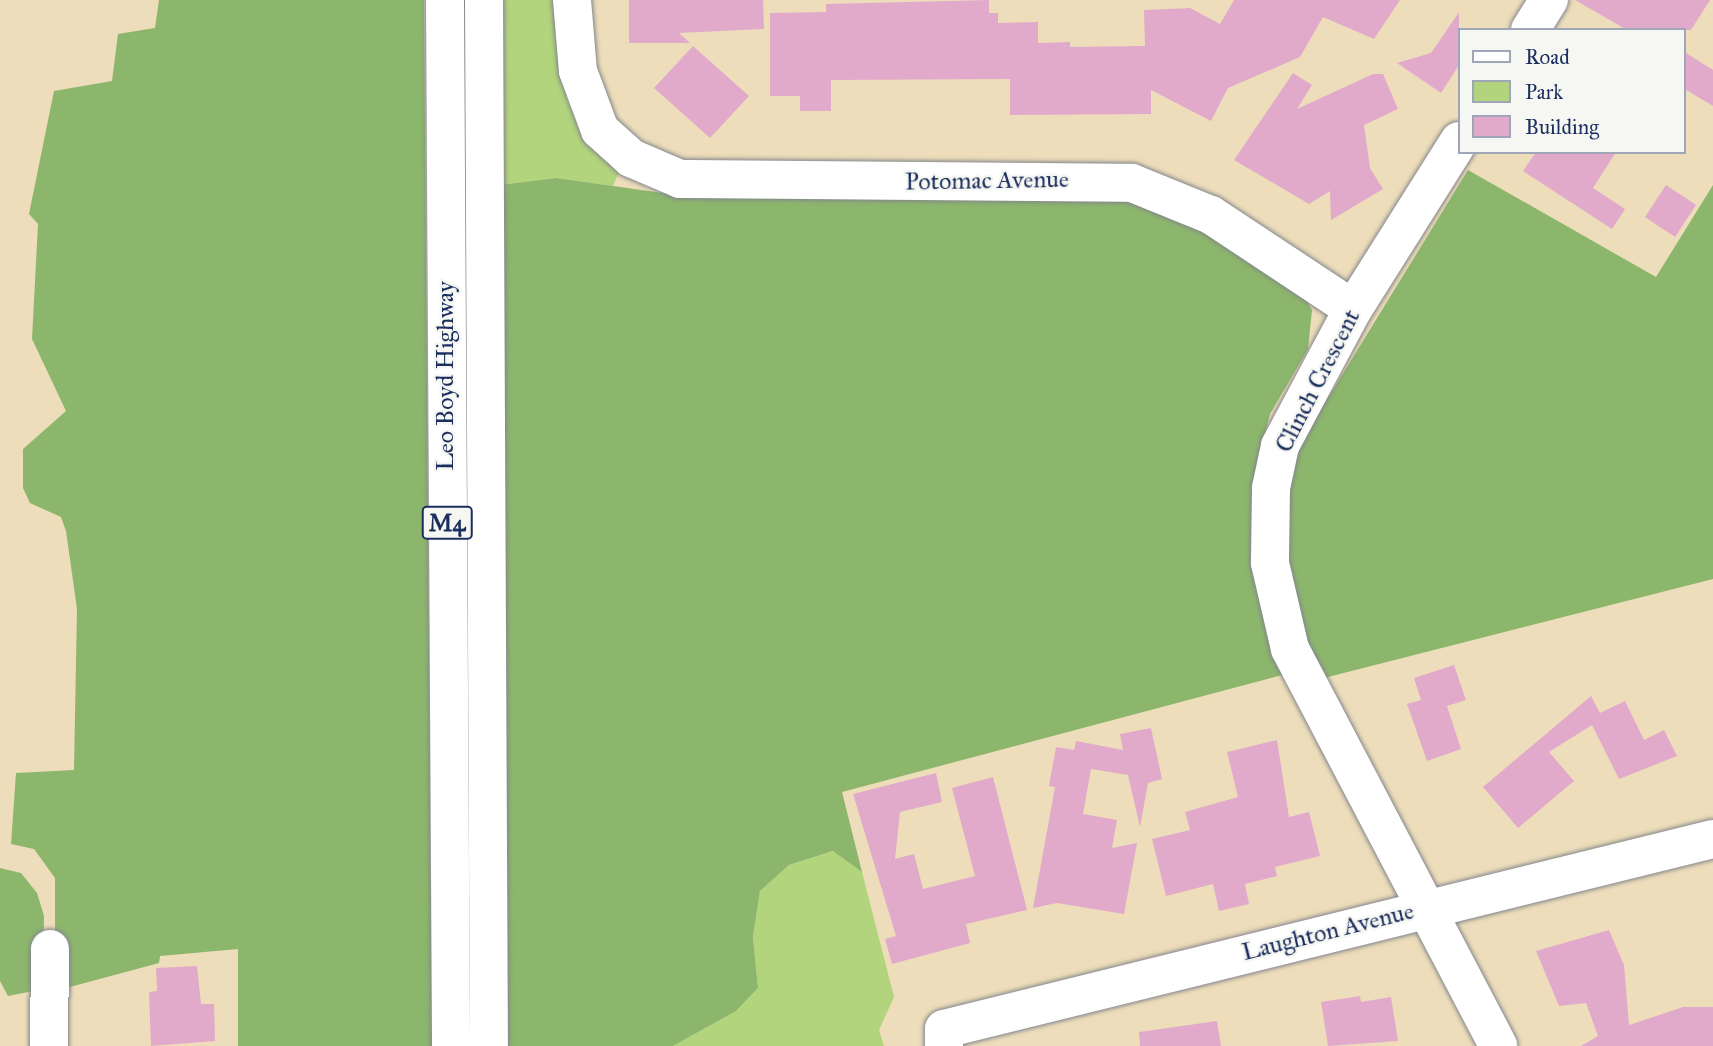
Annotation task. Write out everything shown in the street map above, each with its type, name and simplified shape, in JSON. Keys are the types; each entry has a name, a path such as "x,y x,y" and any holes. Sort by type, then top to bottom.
{"main road":[{"name":"Leo Boyd Highway","path":"445,0 451,1046"},
{"name":"Leo Boyd Highway","path":"484,0 489,1046"},
{"name":"Potomac Avenue","path":"572,0 578,71 600,130 631,159 701,181 1084,180 1153,188 1211,215 1353,310"},
{"path":"1531,28 1549,0"},
{"name":"Clinch Crescent","path":"1458,143 1353,310 1280,446 1271,488 1270,563 1290,649 1423,908 1498,1046"},
{"name":"Laughton Avenue","path":"944,1037 1423,908 1713,839"},
{"path":"49,1046 50,948"}],"green space":[{"path":"159,0 424,0 432,1046 238,1046 238,949 160,956 159,963 55,991 55,878 34,849 11,844 16,773 74,770 77,609 66,531 61,517 30,503 23,488 23,449 66,411 32,339 38,224 29,214 54,91 112,81 118,34 155,28"},
{"path":"500,0 560,0 567,100 581,128 619,172 613,186 556,178 500,185"},
{"path":"1468,170 1656,277 1713,185 1713,579 1324,678 1300,634 1284,584 1286,499 1296,450"},
{"path":"556,178 691,197 1153,201 1299,287 1312,310 1308,349 1270,414 1257,465 1282,675 842,792 862,872 833,851 789,865 760,891 753,937 758,988 736,1011 673,1046 504,1046 500,185"},
{"path":"834,851 862,872 894,997 879,1030 884,1046 673,1046 736,1011 758,988 753,937 760,891 789,865"},
{"path":"0,868 21,873 37,893 44,916 43,989 8,996 0,981"}],"building":[{"path":"629,0 763,0 764,29 679,33 690,43 629,43"},
{"path":"989,0 989,13 998,13 998,23 1038,22 1038,43 1070,42 1070,47 1145,46 1144,10 1190,8 1220,24 1234,0 1400,0 1374,39 1323,17 1300,57 1228,88 1211,121 1151,90 1151,114 1010,115 1010,79 831,80 831,111 800,111 800,96 770,96 770,13 826,12 826,4"},
{"path":"1575,0 1710,0 1691,30 1624,28"},
{"path":"1459,12 1458,67 1441,93 1397,63 1431,53"},
{"path":"693,46 749,96 710,138 654,88"},
{"path":"1685,52 1713,70 1713,106 1685,89"},
{"path":"1293,73 1312,85 1297,109 1373,74 1383,74 1398,109 1364,125 1370,168 1383,189 1331,220 1330,191 1309,204 1234,160"},
{"path":"1535,154 1615,154 1593,188 1625,209 1612,229 1523,171"},
{"path":"1666,185 1696,205 1675,237 1645,217"},
{"path":"1454,665 1466,700 1447,706 1461,749 1427,761 1407,704 1421,700 1414,678"},
{"path":"1591,696 1600,713 1625,701 1644,740 1664,730 1677,756 1619,779 1592,725 1549,752 1574,781 1518,828 1483,787"},
{"path":"1151,728 1162,779 1148,783 1140,827 1128,775 1091,769 1083,814 1117,820 1112,848 1137,843 1124,914 1057,903 1033,908 1055,787 1049,786 1056,747 1074,750 1076,741 1123,750 1120,734"},
{"path":"1277,740 1289,817 1309,812 1320,856 1275,867 1277,876 1245,884 1249,904 1219,911 1213,884 1166,896 1152,839 1190,830 1185,812 1238,797 1227,752"},
{"path":"936,773 942,802 900,812 895,859 914,854 923,889 975,876 952,788 993,777 1027,910 966,924 970,943 892,964 885,939 896,936 853,794"},
{"path":"1609,930 1624,965 1629,1025 1683,1007 1713,1007 1713,1046 1581,1046 1598,1036 1586,1003 1559,1006 1536,951"},
{"path":"197,966 201,1004 214,1004 215,1041 151,1046 149,992 157,991 156,968"},
{"path":"1360,996 1361,1002 1391,997 1398,1041 1328,1046 1321,1002"},
{"path":"1217,1021 1221,1046 1140,1046 1139,1032"}]}
